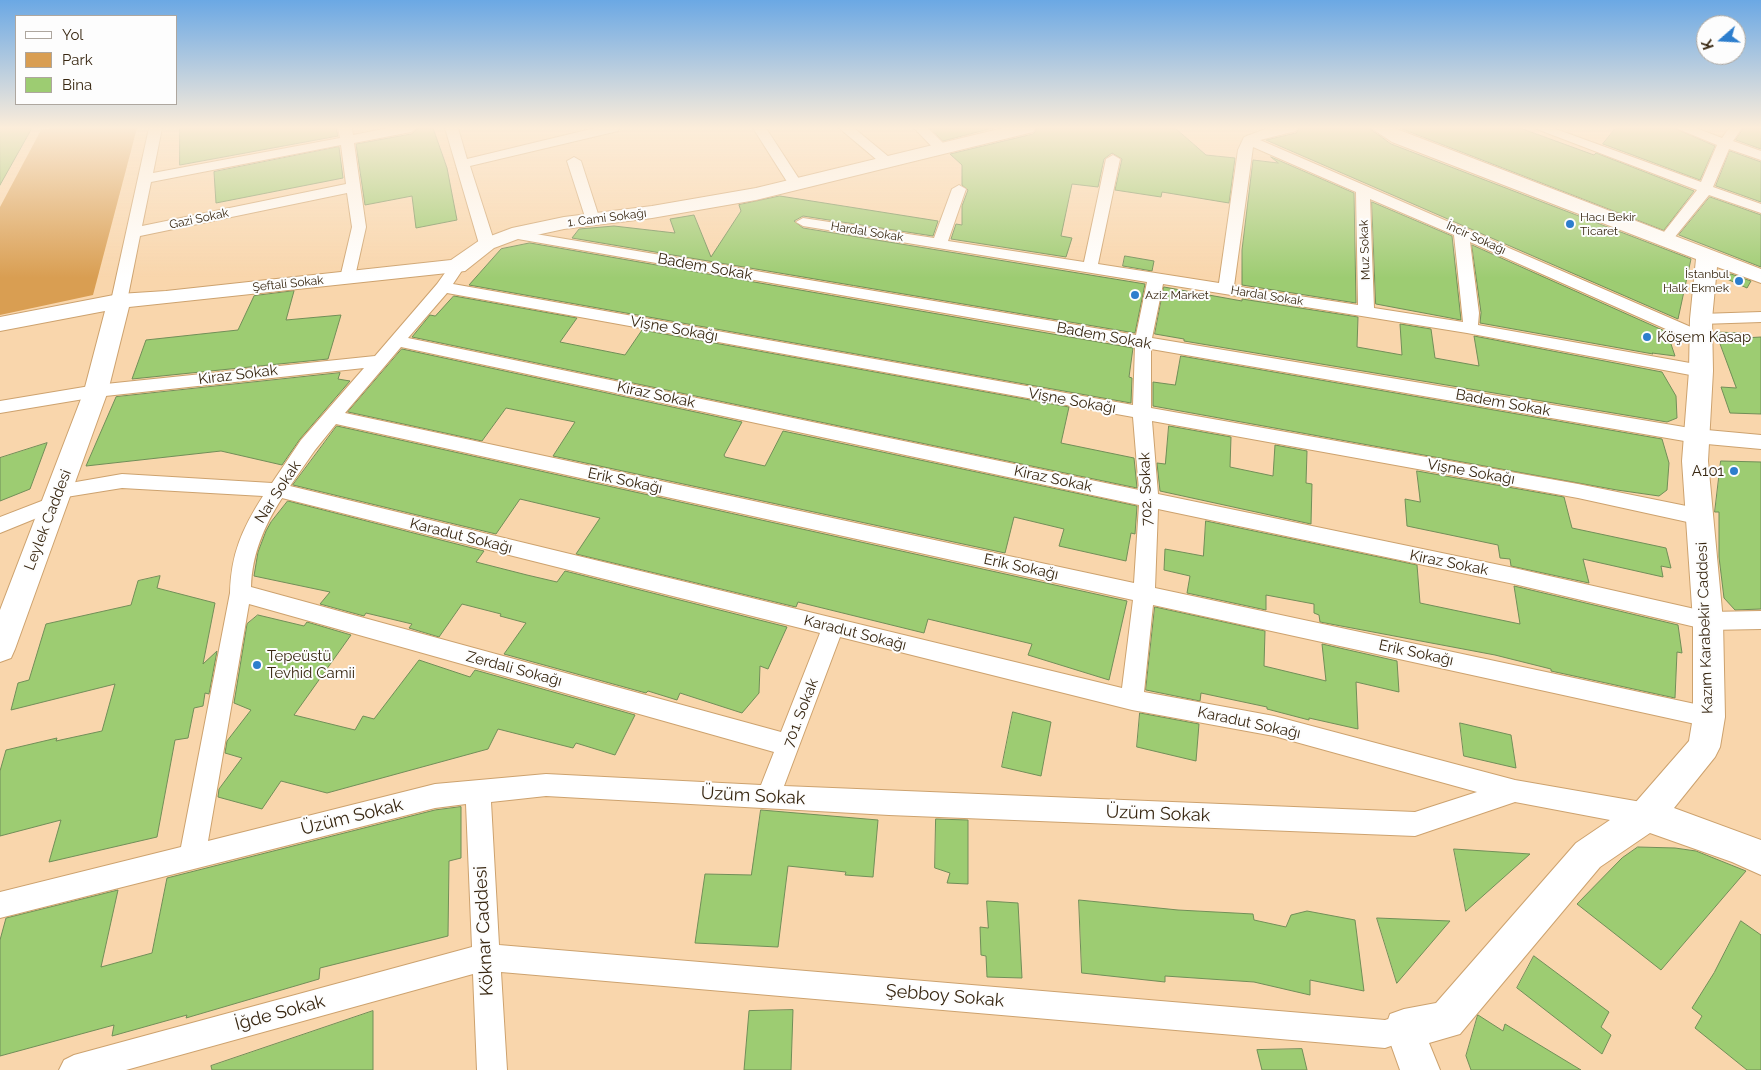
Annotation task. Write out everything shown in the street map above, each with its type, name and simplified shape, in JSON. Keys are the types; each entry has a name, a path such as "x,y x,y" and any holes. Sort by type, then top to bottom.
{"street":[{"path":"119,301 132,233 146,179 151,178"},
{"path":"348,278 360,227 353,178"},
{"path":"466,178 487,244"},
{"path":"580,178 593,220"},
{"path":"791,178 796,185"},
{"name":"1. Cami Sokağı","path":"457,266 487,244 512,234 756,194 824,178"},
{"path":"1090,268 1108,178"},
{"path":"1226,289 1241,178"},
{"name":"İncir Sokağı","path":"1339,178 1461,232 1701,329"},
{"path":"1503,178 1761,276"},
{"path":"1673,178 1761,209"},
{"path":"1665,240 1705,190 1710,178"},
{"name":"Gazi Sokak","path":"132,233 354,187"},
{"name":"Muz Sokak","path":"1363,188 1366,312"},
{"path":"939,244 958,189"},
{"name":"Hardal Sokak","path":"803,222 1467,328 1701,371"},
{"path":"1461,232 1471,313 1471,322 1467,328"},
{"name":"Badem Sokak","path":"512,234 1696,436 1761,442"},
{"name":"Kazım Karabekir Caddesi","path":"1404,1028 1446,1020 1588,855 1647,815 1704,747 1709,717 1708,621 1696,462 1696,436 1701,371 1701,329 1707,256"},
{"name":"Şeftali Sokak","path":"0,324 119,301 166,298 457,266"},
{"name":"Nar Sokak","path":"192,857 240,593 242,566 256,523 308,445 443,287 457,266"},
{"name":"702. Sokak","path":"1132,700 1144,594 1149,500 1142,414 1143,343 1156,278"},
{"name":"Vişne Sokağı","path":"443,287 1578,491 1701,517"},
{"name":"Leylek Caddesi","path":"0,649 96,390 119,301"},
{"path":"1701,329 1761,318"},
{"name":"Kiraz Sokak","path":"396,341 1514,576 1708,621 1761,620"},
{"name":"Kiraz Sokak","path":"0,407 96,390 380,360"},
{"name":"Erik Sokağı","path":"332,417 1709,717"},
{"name":"Karadut Sokağı","path":"0,525 56,497 122,481 277,490 1132,700 1274,726 1515,791 1647,815"},
{"name":"Zerdali Sokağı","path":"240,593 788,745"},
{"name":"701. Sokak","path":"768,797 833,628"},
{"name":"Üzüm Sokak","path":"0,905 435,796 546,786 1414,824 1515,791"},
{"name":"Köknar Caddesi","path":"478,792 492,1070"},
{"path":"1647,815 1740,848 1761,858"},
{"name":"Şebboy Sokak","path":"485,957 1385,1034 1404,1028"},
{"name":"İğde Sokak","path":"74,1070 485,957"},
{"path":"1404,1028 1420,1070"}],"green space":[{"path":"15,178 124,178 93,295 0,315 0,207"}],"building":[{"path":"214,178 343,178 343,178 216,203"},
{"path":"361,178 449,178 457,220 416,228 412,196 365,205"},
{"path":"962,178 1100,178 1098,187 1072,184 1061,236 1072,238 1066,257 951,239 956,224 962,225 962,206 968,190 962,185"},
{"path":"1118,178 1232,178 1229,203 1162,192 1161,197 1115,190"},
{"path":"1251,178 1319,178 1354,193 1356,303 1242,285 1242,250"},
{"path":"1353,178 1480,178 1691,259 1678,319"},
{"path":"1529,178 1660,178 1694,191 1664,230"},
{"path":"1719,178 1761,178 1761,202 1716,186"},
{"path":"780,196 938,221 933,236 803,216 794,221 803,228 1145,284 1135,333 572,238 579,229 614,226 675,233 670,219 694,215 711,257 741,211 739,205"},
{"path":"1710,197 1761,215 1761,267 1679,235"},
{"path":"1372,202 1452,236 1461,320 1376,304"},
{"path":"530,243 1133,348 1129,377 1132,378 1131,403 469,285 501,249"},
{"path":"1472,245 1667,332 1675,356 1653,354 1480,323 1481,313"},
{"path":"1125,256 1154,261 1152,271 1123,266"},
{"name":"İstanbul Halk Ekmek","path":"1731,274 1751,281 1747,288 1727,279"},
{"path":"1164,287 1242,301 1242,299 1358,317 1357,347 1402,355 1400,324 1431,329 1435,358 1479,366 1474,336 1662,372 1676,396 1677,418 1667,422 1184,341 1184,339 1155,334"},
{"path":"294,291 286,320 341,315 328,359 132,379 146,340 238,330 254,296"},
{"path":"454,296 577,318 560,342 625,355 642,330 1069,407 1061,443 1134,458 1137,488 412,337 430,315 435,316"},
{"path":"1716,332 1741,333 1744,338 1761,337 1761,414 1730,413 1721,387 1736,388"},
{"path":"402,349 742,422 724,455 725,457 765,466 783,431 1137,506 1135,534 1131,533 1126,561 1059,546 1064,529 1014,517 1005,553 553,456 575,422 506,408 482,441 348,412"},
{"path":"1181,356 1662,439 1669,463 1667,490 1659,496 1617,490 1153,406 1153,382 1175,385"},
{"path":"340,373 338,379 350,381 300,439 282,465 221,451 86,466 116,397"},
{"path":"337,426 1127,601 1109,680 1028,655 1032,644 928,619 924,633 798,602 796,607 576,554 600,518 520,499 496,534 293,485"},
{"path":"1169,426 1231,437 1230,467 1273,476 1275,445 1307,451 1306,483 1312,484 1311,524 1160,491 1157,463 1165,464"},
{"path":"47,443 30,489 0,501 0,458"},
{"path":"1721,461 1761,462 1761,609 1735,610 1724,598 1719,557 1719,512 1715,512"},
{"path":"1417,471 1564,497 1572,528 1666,548 1671,568 1661,566 1663,577 1583,559 1589,583 1511,566 1510,559 1500,558 1498,545 1407,526 1405,499 1420,502"},
{"path":"288,501 484,551 476,562 527,575 557,582 565,571 787,627 768,669 760,666 759,693 742,713 680,693 677,700 648,691 646,693 504,654 526,623 500,616 501,614 462,604 439,637 409,628 412,624 366,613 364,616 320,604 330,592 254,576 258,552 266,531"},
{"path":"1206,521 1417,565 1420,603 1520,624 1514,586 1678,625 1682,653 1677,652 1675,698 1551,671 1551,669 1495,655 1320,622 1319,615 1314,613 1314,604 1266,595 1266,610 1187,593 1190,576 1164,570 1165,549 1203,556"},
{"path":"160,576 157,588 215,603 203,664 217,651 209,694 205,693 203,706 194,708 188,738 175,740 157,837 49,862 61,820 0,836 0,771 6,750 57,738 56,741 102,731 115,684 11,710 18,683 29,680 46,624 131,605 138,581"},
{"path":"1155,607 1265,631 1264,666 1326,681 1322,644 1397,661 1399,692 1356,682 1358,729 1309,718 1309,720 1267,709 1267,707 1201,693 1200,701 1146,690"},
{"path":"258,615 304,626 307,622 351,635 294,715 355,730 363,716 374,719 419,660 470,677 475,670 635,715 615,755 576,743 573,748 498,729 488,749 327,793 281,781 262,809 218,797 219,789 242,758 225,753 227,741 251,710 234,703 247,624"},
{"path":"1013,712 1051,722 1041,776 1002,767"},
{"path":"1140,713 1199,724 1196,761 1137,747"},
{"path":"1460,723 1511,735 1516,768 1464,756"},
{"path":"461,807 461,858 449,861 448,936 320,968 319,979 186,1018 187,1015 112,1036 114,1025 0,1056 0,940 6,918 118,890 101,967 152,953 167,878 435,810"},
{"path":"761,810 878,820 873,877 845,875 846,872 788,866 778,947 695,943 705,874 751,875"},
{"path":"936,819 968,820 968,884 947,883 950,873 935,868"},
{"path":"1638,847 1675,848 1696,851 1746,871 1661,970 1577,904 1622,858"},
{"path":"1454,849 1530,854 1466,911"},
{"path":"1079,900 1178,910 1253,914 1254,920 1286,927 1291,915 1307,911 1355,920 1364,991 1310,980 1310,995 1254,982 1165,976 1165,982 1082,973"},
{"path":"987,901 1018,903 1022,978 987,977 986,956 981,955 980,927 988,928"},
{"path":"1377,918 1450,921 1397,983"},
{"path":"1741,921 1761,935 1761,1070 1747,1070 1695,1028 1702,1016 1692,1008 1714,973"},
{"path":"1534,956 1609,1012 1601,1027 1611,1035 1602,1054 1517,988"},
{"path":"793,1010 791,1070 744,1070 749,1011"},
{"path":"373,1011 373,1070 212,1070 211,1066"},
{"path":"1478,1015 1503,1031 1505,1024 1581,1070 1471,1070 1466,1056"},
{"path":"1302,1049 1307,1070 1262,1070 1257,1050"}],"place":[{"name":"Hacı Bekir Ticaret","path":"1570,224"},
{"name":"İstanbul Halk Ekmek","path":"1739,281"},
{"name":"Aziz Market","path":"1135,295"},
{"name":"Köşem Kasap","path":"1647,337"},
{"name":"A101","path":"1734,471"},
{"name":"Tepeüstü Tevhid Camii","path":"257,665"}]}
